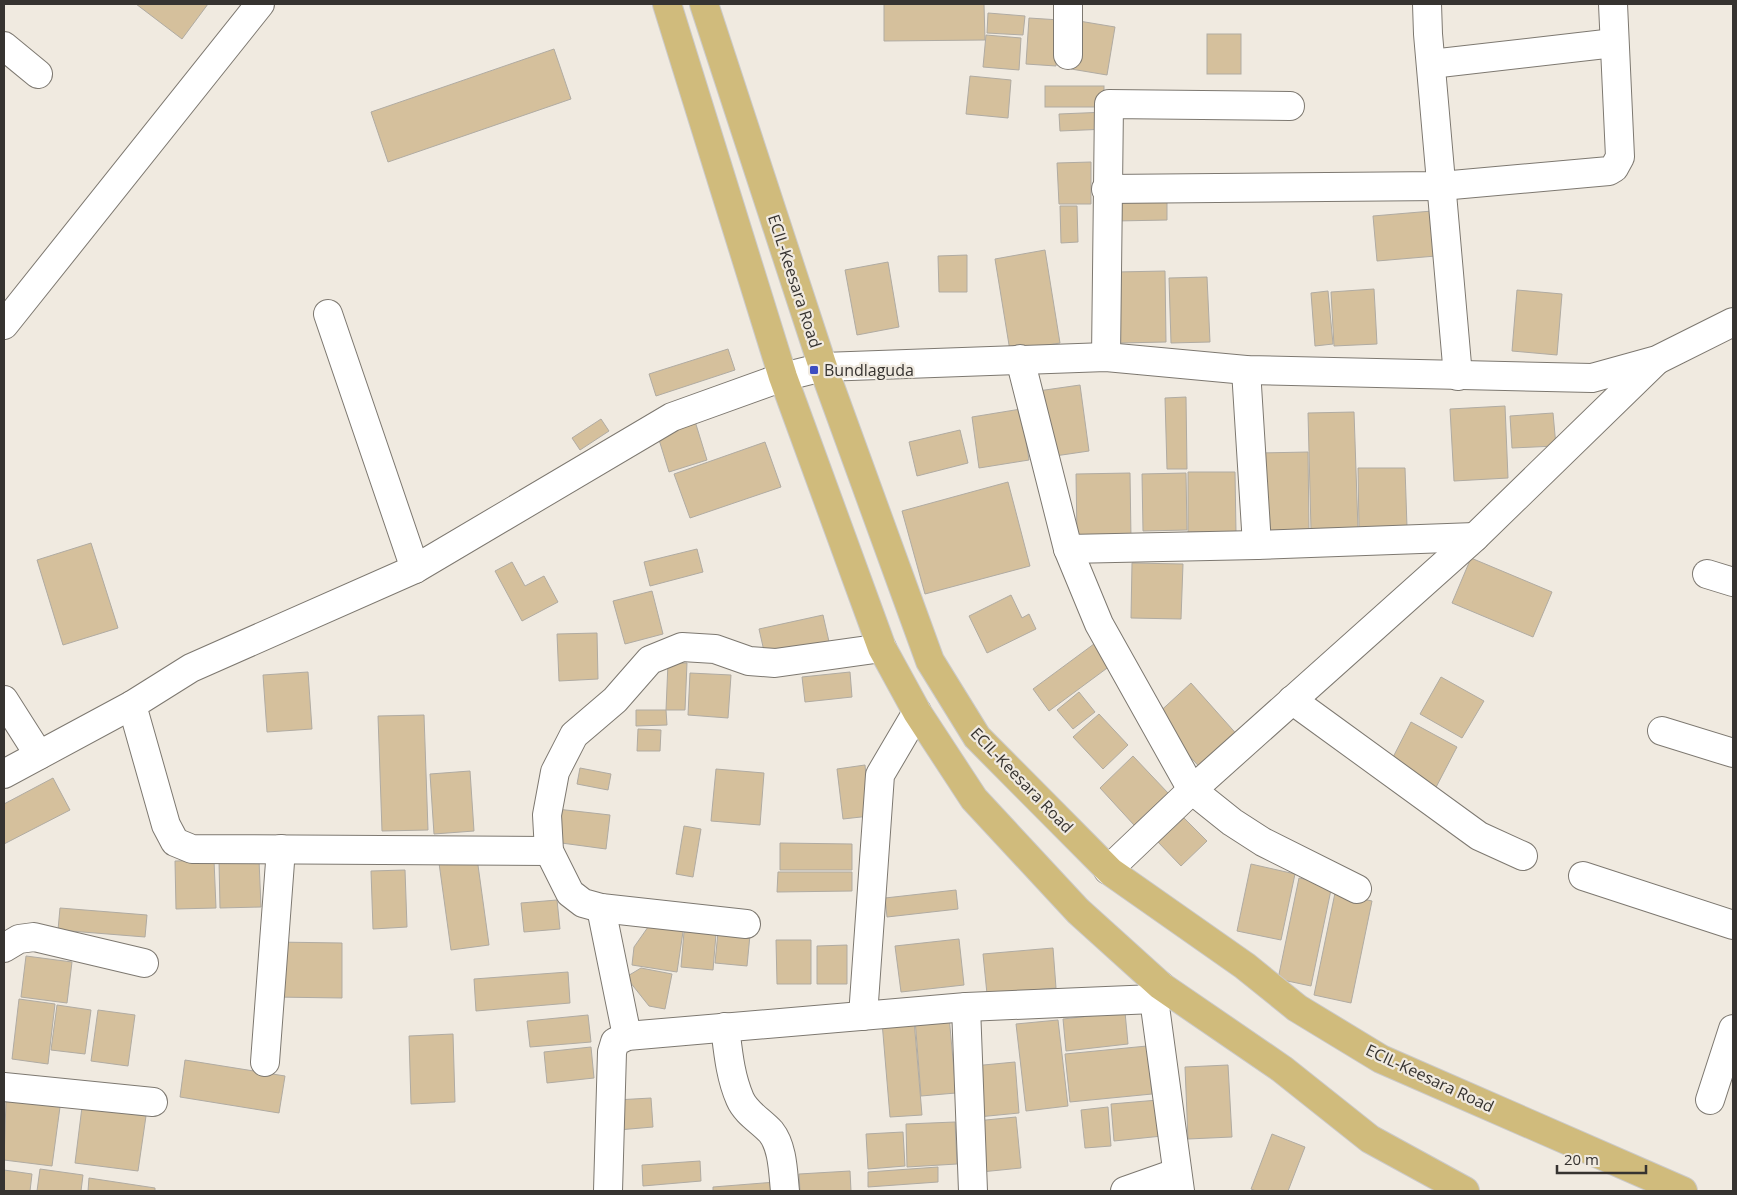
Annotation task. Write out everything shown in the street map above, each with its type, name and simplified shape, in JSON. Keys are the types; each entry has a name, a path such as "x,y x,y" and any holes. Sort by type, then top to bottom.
{"main road":[{"path":"667,4 783,377 882,648 917,712 974,799 1078,911 1158,992 1282,1069 1370,1138 1465,1191"},
{"name":"ECIL-Keesara Road","path":"704,4 823,367 930,661 976,738 1108,870 1245,966 1297,1008 1381,1059 1683,1191"}],"street":[{"path":"4,325 260,4"},
{"path":"1068,4 1068,55"},
{"path":"1427,4 1458,376"},
{"path":"1106,189 1441,186 1603,172 1614,168 1620,157 1614,43 1614,4"},
{"path":"1431,64 1614,43"},
{"path":"4,46 38,74"},
{"path":"1106,357 1106,189 1109,104 1290,106"},
{"path":"328,314 415,569"},
{"path":"4,774 132,705 191,668 415,569 672,417 783,377 823,367 1020,358 1106,357 1246,370 1592,378 1657,360 1733,322"},
{"path":"1020,358 1068,549 1099,624 1192,790 1232,822 1263,842 1357,889"},
{"path":"1108,870 1192,790 1475,537 1657,360"},
{"path":"1246,370 1257,545"},
{"path":"1068,549 1257,545 1475,537"},
{"path":"1707,574 1733,582"},
{"path":"746,924 601,908 583,903 570,893 549,851 547,815 555,772 574,736 615,700 650,660 682,647 715,649 749,661 775,663 882,648"},
{"path":"4,700 39,755"},
{"path":"1292,700 1479,836 1523,856"},
{"path":"132,705 166,825 175,842 192,850 549,851"},
{"path":"863,1016 880,775 917,712"},
{"path":"1662,731 1733,754"},
{"path":"265,1062 281,849"},
{"path":"1583,876 1733,925"},
{"path":"601,908 627,1036"},
{"path":"5,943 34,937 144,962"},
{"path":"608,1191 612,1052 615,1042 627,1036 1158,992 1178,1182 1125,1191"},
{"path":"966,1007 973,1191"},
{"path":"725,1027 732,1074 740,1100 755,1119 772,1133 780,1154 785,1191"},
{"path":"1710,1100 1733,1029"},
{"path":"4,1087 153,1102"}],"building":[{"path":"136,4 208,4 182,39"},
{"path":"884,4 984,4 985,40 884,41"},
{"path":"988,13 1025,16 1023,35 987,33"},
{"path":"1029,18 1060,20 1056,66 1026,64"},
{"path":"1079,21 1115,27 1107,75 1071,69"},
{"path":"1207,34 1241,34 1241,74 1207,74"},
{"path":"986,35 1021,38 1019,70 983,67"},
{"path":"554,49 571,99 388,162 371,112"},
{"path":"970,76 1011,80 1008,118 966,114"},
{"path":"1045,86 1104,86 1104,107 1045,107"},
{"path":"1107,112 1108,129 1060,131 1059,114"},
{"path":"1091,162 1091,204 1059,204 1057,163"},
{"path":"1167,202 1167,220 1116,221 1116,203"},
{"path":"1060,206 1077,206 1078,242 1061,243"},
{"path":"1432,211 1436,256 1377,261 1373,216"},
{"path":"1045,250 1060,343 1010,351 995,259"},
{"path":"967,255 967,292 939,292 938,256"},
{"path":"888,262 899,327 857,335 845,270"},
{"path":"1165,271 1166,342 1119,343 1117,272"},
{"path":"1207,277 1210,342 1171,343 1169,278"},
{"path":"1374,289 1377,344 1334,346 1331,292"},
{"path":"1517,290 1562,294 1557,355 1512,351"},
{"path":"1328,291 1333,344 1315,346 1311,293"},
{"path":"728,349 735,370 656,396 649,374"},
{"path":"1080,385 1089,451 1048,457 1038,391"},
{"path":"1186,397 1187,469 1167,469 1165,398"},
{"path":"1505,406 1508,478 1454,481 1450,409"},
{"path":"1021,409 1029,460 979,468 972,417"},
{"path":"1354,412 1358,529 1311,530 1308,413"},
{"path":"1553,413 1556,446 1512,448 1510,416"},
{"path":"694,418 707,460 669,472 656,430"},
{"path":"601,419 609,431 580,450 572,438"},
{"path":"960,430 968,463 917,476 909,442"},
{"path":"765,442 781,487 690,518 674,474"},
{"path":"1308,452 1309,530 1261,531 1260,453"},
{"path":"1358,468 1405,468 1407,527 1359,528"},
{"path":"1188,472 1235,472 1236,532 1188,532"},
{"path":"1130,473 1131,538 1077,538 1076,474"},
{"path":"1186,473 1187,530 1143,531 1142,474"},
{"path":"1008,482 1030,566 925,594 902,511"},
{"path":"91,543 118,628 63,645 37,560"},
{"path":"697,549 703,572 650,586 644,562"},
{"path":"1471,558 1552,592 1533,637 1452,603"},
{"path":"512,562 525,586 544,576 558,602 522,621 495,571"},
{"path":"1132,563 1183,564 1181,619 1131,618"},
{"path":"652,591 663,634 625,644 613,601"},
{"path":"1011,595 1022,618 1029,614 1036,629 987,653 969,616"},
{"path":"823,615 830,646 766,660 759,629"},
{"path":"597,633 598,679 559,681 557,634"},
{"path":"1098,641 1114,663 1049,711 1033,689"},
{"path":"668,663 687,663 685,710 666,710"},
{"path":"308,672 312,729 267,732 263,675"},
{"path":"850,672 852,697 805,702 802,677"},
{"path":"690,673 731,675 728,718 688,715"},
{"path":"1441,677 1484,701 1462,738 1420,714"},
{"path":"1191,683 1240,738 1204,772 1154,717"},
{"path":"1079,692 1095,712 1073,729 1057,710"},
{"path":"636,710 666,710 667,725 636,726"},
{"path":"1099,714 1128,745 1103,769 1073,737"},
{"path":"424,715 428,830 382,831 378,716"},
{"path":"1411,722 1457,747 1433,793 1387,769"},
{"path":"638,729 661,730 660,751 637,751"},
{"path":"1133,756 1168,793 1134,825 1100,788"},
{"path":"865,765 870,816 843,819 837,769"},
{"path":"580,768 611,774 608,790 577,784"},
{"path":"716,769 764,773 760,825 711,821"},
{"path":"470,771 474,831 434,834 430,774"},
{"path":"53,778 70,810 4,844 4,804"},
{"path":"557,809 610,815 606,849 554,842"},
{"path":"1184,818 1207,841 1181,866 1158,842"},
{"path":"684,826 701,829 693,877 676,874"},
{"path":"780,843 852,844 852,870 780,870"},
{"path":"477,858 489,945 451,950 439,863"},
{"path":"214,860 216,908 176,909 175,861"},
{"path":"259,860 261,907 220,908 219,861"},
{"path":"1251,864 1295,874 1281,940 1237,931"},
{"path":"405,870 407,927 373,929 371,871"},
{"path":"778,872 852,872 852,891 777,892"},
{"path":"1299,878 1332,885 1311,986 1278,979"},
{"path":"956,890 958,909 887,917 885,898"},
{"path":"1335,893 1372,901 1351,1003 1314,995"},
{"path":"557,900 560,929 524,932 521,903"},
{"path":"60,908 147,915 145,937 58,930"},
{"path":"653,920 684,925 677,972 632,965 634,947"},
{"path":"684,932 716,934 713,970 681,967"},
{"path":"718,932 750,935 747,966 715,963"},
{"path":"959,939 964,985 901,992 895,946"},
{"path":"776,940 811,940 811,984 777,984"},
{"path":"274,942 342,943 342,998 274,997"},
{"path":"847,945 847,984 817,984 817,946"},
{"path":"1053,948 1056,988 987,994 983,954"},
{"path":"26,956 72,962 67,1003 21,997"},
{"path":"641,968 672,974 665,1009 649,1006 626,977"},
{"path":"568,972 570,1003 476,1011 474,979"},
{"path":"19,999 55,1004 48,1064 12,1059"},
{"path":"57,1005 91,1010 85,1054 51,1050"},
{"path":"98,1010 135,1015 128,1066 91,1061"},
{"path":"1125,1012 1128,1044 1066,1051 1063,1019"},
{"path":"588,1015 591,1042 530,1047 527,1021"},
{"path":"949,1016 956,1093 921,1096 915,1019"},
{"path":"914,1020 922,1115 890,1117 882,1022"},
{"path":"1058,1020 1068,1106 1026,1111 1016,1024"},
{"path":"453,1034 455,1102 411,1104 409,1036"},
{"path":"1147,1046 1152,1094 1070,1102 1065,1054"},
{"path":"591,1047 594,1078 547,1083 544,1052"},
{"path":"185,1060 285,1076 279,1113 180,1097"},
{"path":"1015,1062 1019,1113 978,1117 973,1066"},
{"path":"1228,1065 1232,1137 1188,1139 1185,1067"},
{"path":"651,1098 653,1127 618,1130 616,1100"},
{"path":"6,1100 60,1107 52,1166 4,1160"},
{"path":"1158,1100 1162,1136 1114,1141 1111,1104"},
{"path":"82,1107 146,1116 138,1171 75,1163"},
{"path":"1108,1107 1111,1146 1085,1148 1081,1110"},
{"path":"1016,1117 1021,1168 981,1172 976,1121"},
{"path":"955,1122 957,1164 907,1167 906,1124"},
{"path":"903,1132 905,1166 868,1169 866,1134"},
{"path":"1272,1134 1305,1147 1288,1191 1256,1191 1251,1189"},
{"path":"700,1161 701,1181 643,1186 642,1165"},
{"path":"938,1167 938,1182 868,1187 868,1172"},
{"path":"40,1169 83,1175 81,1191 37,1191"},
{"path":"4,1170 32,1174 30,1191 4,1191"},
{"path":"850,1171 851,1191 800,1191 799,1174"},
{"path":"89,1178 155,1188 155,1191 88,1191"},
{"path":"776,1182 776,1191 713,1191 713,1187"}],"place":[{"name":"Bundlaguda","path":"814,370"}]}
